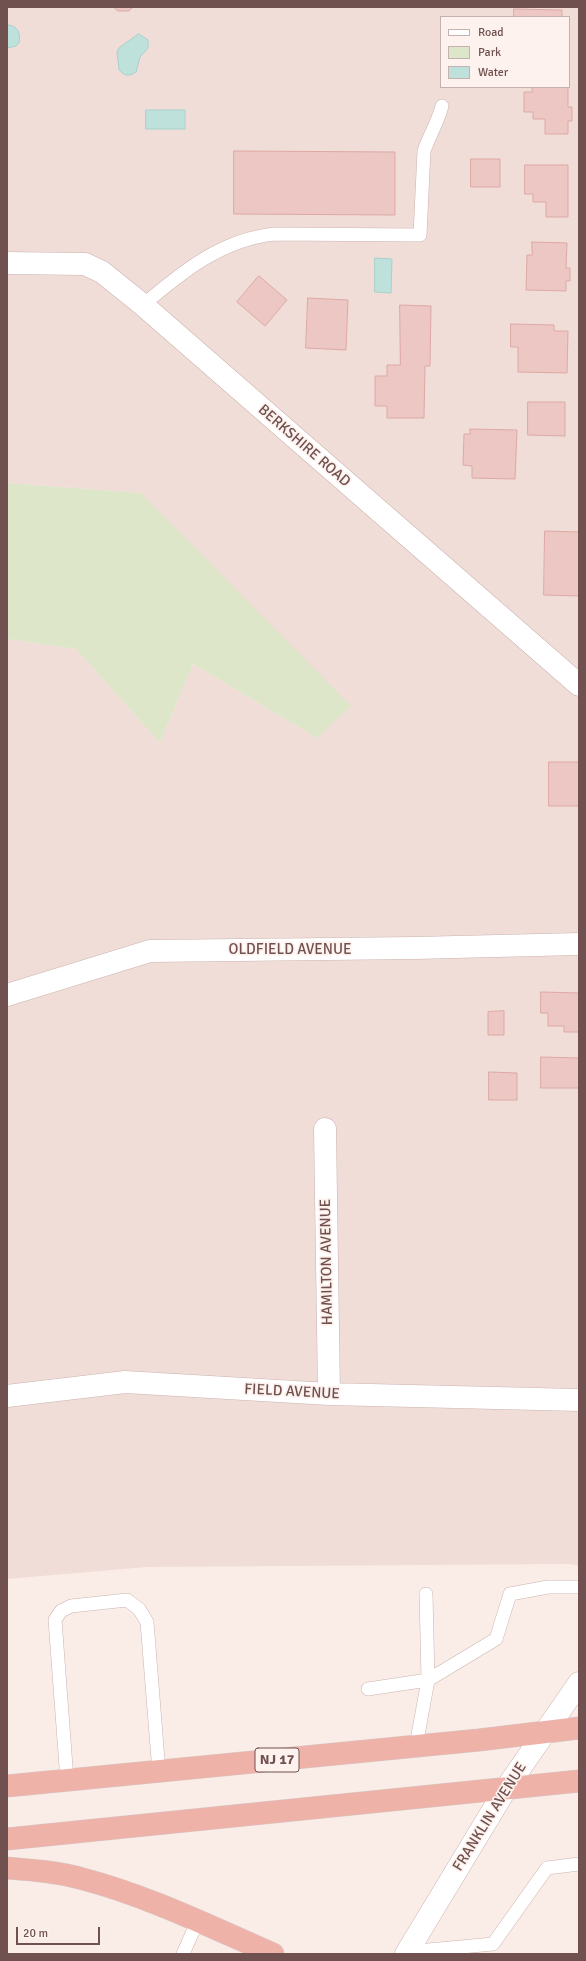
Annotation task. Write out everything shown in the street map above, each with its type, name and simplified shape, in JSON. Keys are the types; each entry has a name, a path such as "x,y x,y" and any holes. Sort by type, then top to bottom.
{"highway":[{"name":"NJ 17","path":"7,1786 416,1746 579,1728"},
{"path":"7,1839 579,1780"},
{"path":"7,1868 39,1871 81,1878 118,1890 273,1954"}],"street":[{"name":"BERKSHIRE ROAD","path":"7,263 85,264 102,272 579,685"},
{"name":"OLDFIELD AVENUE","path":"7,995 150,951 415,948 579,944"},
{"name":"HAMILTON AVENUE","path":"325,1129 329,1394"},
{"name":"FIELD AVENUE","path":"7,1396 125,1382 329,1394 579,1400"},
{"name":"FRANKLIN AVENUE","path":"406,1953 507,1787 579,1683"}],"lane":[{"path":"143,306 172,280 205,257 243,240 260,235 420,235 424,151 428,138 439,119 442,106"},
{"path":"368,1689 428,1680 496,1639 510,1594 548,1587 579,1587"},
{"path":"416,1746 428,1680 426,1594"},
{"path":"67,1780 55,1620 61,1611 71,1606 127,1600 139,1609 147,1622 159,1772"},
{"path":"406,1953 493,1944 547,1868 579,1864"},
{"path":"183,1954 197,1922"}],"shaded area":[{"path":"7,7 579,7 579,1566 571,1564 147,1567 7,1579 7,639 76,649 160,743 193,664 317,738 141,493 7,483"}],"green space":[{"path":"7,483 141,493 351,706 317,738 193,664 160,743 76,649 7,639"}],"water":[{"path":"7,25 11,25 16,28 20,36 19,43 16,46 7,48"},
{"path":"139,34 148,40 148,48 140,57 136,72 131,75 126,75 119,69 117,52 119,48"},
{"path":"146,110 185,110 185,129 146,129"},
{"path":"375,258 392,259 391,293 375,292"}],"building":[{"path":"114,7 133,7 129,11 118,11"},
{"path":"514,9 562,10 562,16 514,16"},
{"path":"532,88 568,88 568,107 572,107 572,121 568,121 568,134 545,134 545,119 533,119 533,112 524,112 524,92 532,92"},
{"path":"234,151 395,152 395,215 234,214"},
{"path":"471,159 500,159 500,187 471,187"},
{"path":"525,165 568,165 568,217 546,217 546,202 533,202 533,194 525,194"},
{"path":"532,242 567,243 566,268 570,268 570,281 566,281 566,291 526,290 527,255 532,255"},
{"path":"259,276 287,300 265,326 237,302"},
{"path":"308,298 348,300 346,350 306,348"},
{"path":"400,305 431,306 430,366 425,366 424,418 387,418 387,406 375,406 375,376 387,376 387,365 400,365"},
{"path":"511,324 554,325 554,331 568,331 567,373 518,372 518,347 511,347"},
{"path":"528,402 565,402 565,436 528,435"},
{"path":"470,429 517,430 515,479 472,478 472,466 463,465 464,434 470,434"},
{"path":"545,531 579,532 579,596 544,595"},
{"path":"549,762 579,762 579,806 549,806"},
{"path":"541,992 579,993 579,1032 564,1032 564,1026 548,1026 548,1013 541,1013"},
{"path":"504,1011 504,1035 488,1035 488,1012"},
{"path":"541,1057 579,1058 579,1088 541,1088"},
{"path":"489,1072 517,1073 517,1100 489,1100"}]}
